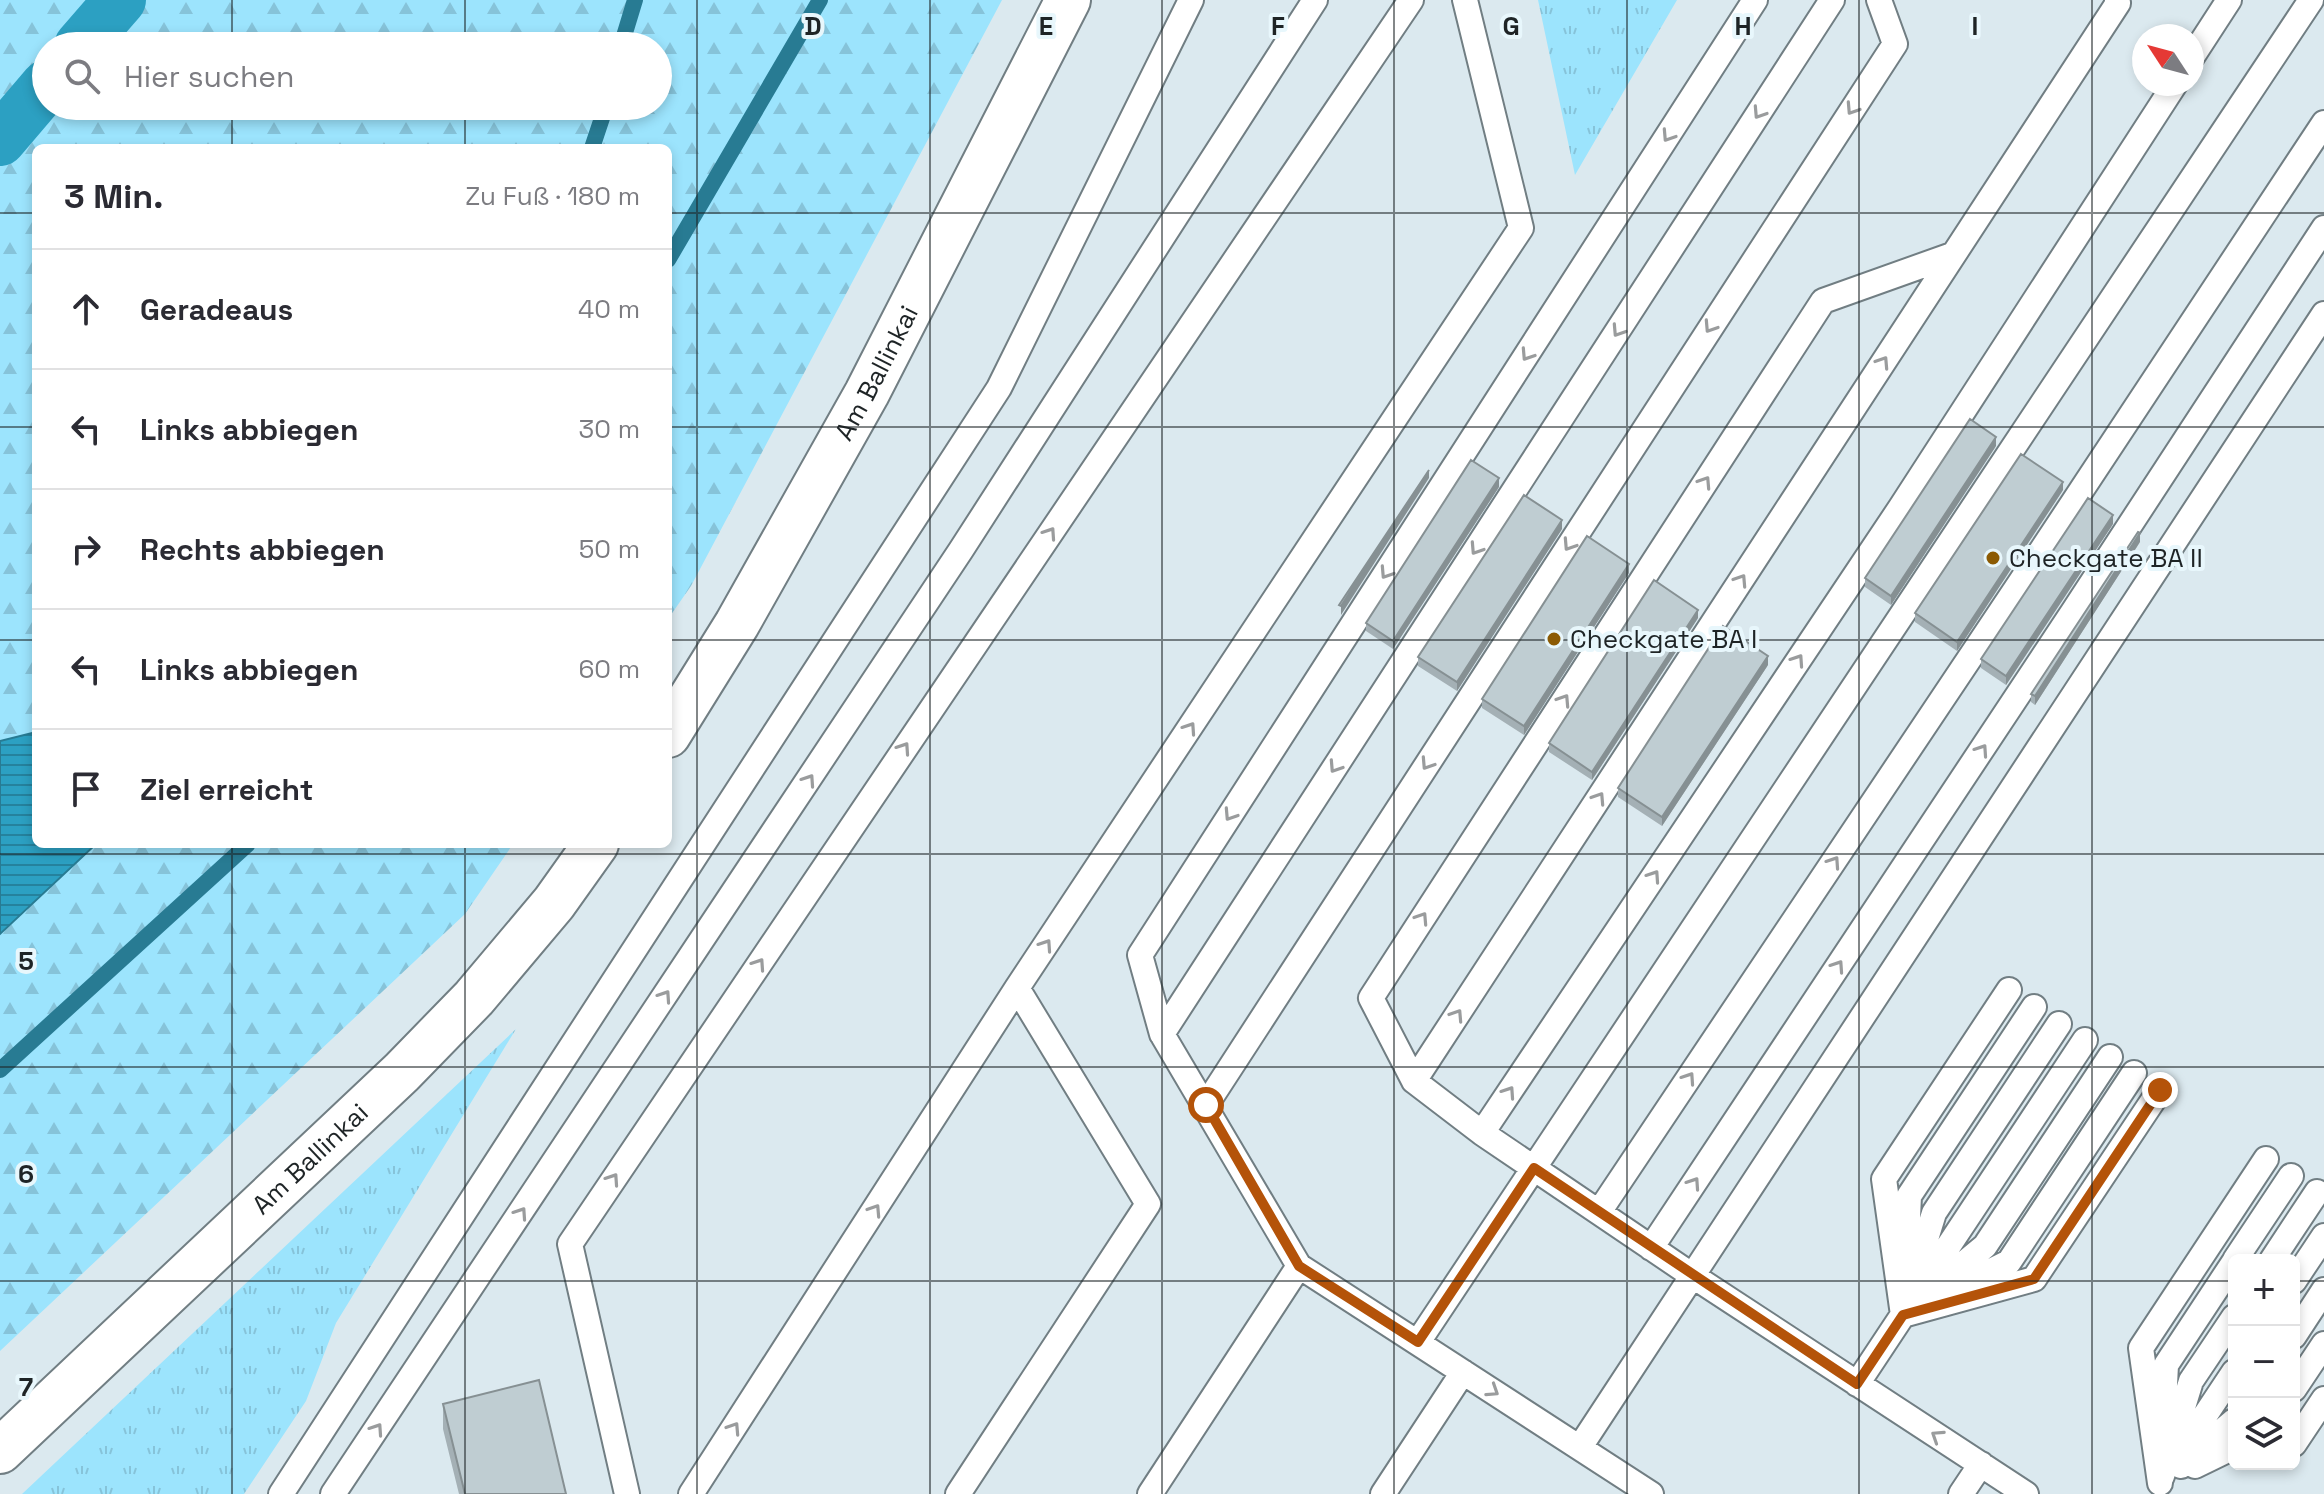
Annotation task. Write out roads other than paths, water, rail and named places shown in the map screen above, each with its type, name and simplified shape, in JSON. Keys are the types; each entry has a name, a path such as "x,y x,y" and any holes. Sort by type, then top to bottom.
{"street":[{"name":"Am Ballinkai","path":"672,729 737,624 867,393 1068,0"},
{"name":"Am Ballinkai","path":"0,1451 423,1051 554,903 593,848"}],"lane":[{"path":"281,1494 999,388 1191,0"},
{"path":"333,1494 961,550 1315,0"},
{"path":"627,1494 570,1244 1411,0"},
{"path":"691,1494 1017,988 1521,228 1465,0"},
{"path":"1651,1494 1299,1266 1162,1034 1140,955 1755,0"},
{"path":"1162,1034 1832,0"},
{"path":"1206,1105 1895,44 1879,0"},
{"path":"1414,1081 2118,3 2117,0"},
{"path":"2204,39 2229,0"},
{"path":"1418,1342 2311,0"},
{"path":"1482,1133 1901,507 2167,96"},
{"path":"1599,1212 2324,123"},
{"path":"1651,1248 2324,228"},
{"path":"1952,255 1823,301 1371,998 1414,1081 1482,1133 1693,1276 2026,1494"},
{"path":"1580,1447 2324,314"},
{"path":"958,1494 1148,1204 1017,988"},
{"path":"1903,1315 1884,1179 2009,990"},
{"path":"1903,1315 1909,1196 2034,1007"},
{"path":"1903,1315 1934,1213 2059,1024"},
{"path":"1857,1384 2085,1040"},
{"path":"1903,1315 1985,1246 2110,1057"},
{"path":"1903,1315 2009,1262 2134,1073"},
{"path":"1903,1315 2034,1279 2160,1090"},
{"path":"2157,1488 2141,1348 2266,1159"},
{"path":"2240,1254 2291,1176"},
{"path":"2276,1254 2317,1192"},
{"path":"2300,1272 2324,1236"},
{"path":"1150,1494 1299,1266"},
{"path":"2157,1488 2166,1365 2228,1272"},
{"path":"2300,1327 2324,1290"},
{"path":"2157,1488 2191,1381 2228,1326"},
{"path":"2300,1380 2324,1344"},
{"path":"1383,1494 1463,1372"},
{"path":"2157,1488 2228,1381"},
{"path":"2300,1435 2324,1399"},
{"path":"2157,1488 2228,1426"},
{"path":"2157,1488 2228,1450"},
{"path":"1961,1494 1981,1464"},
{"path":"2157,1488 2228,1465"}],"waterway":[{"path":"92,32 120,0"},
{"path":"625,32 635,0"},
{"path":"672,253 820,0"},
{"path":"0,140 32,102"},
{"path":"593,144 601,120"},
{"path":"0,1070 244,848"}],"place":[{"name":"Checkgate BA II","path":"1993,558"},
{"name":"Checkgate BA I","path":"1554,639"}]}
